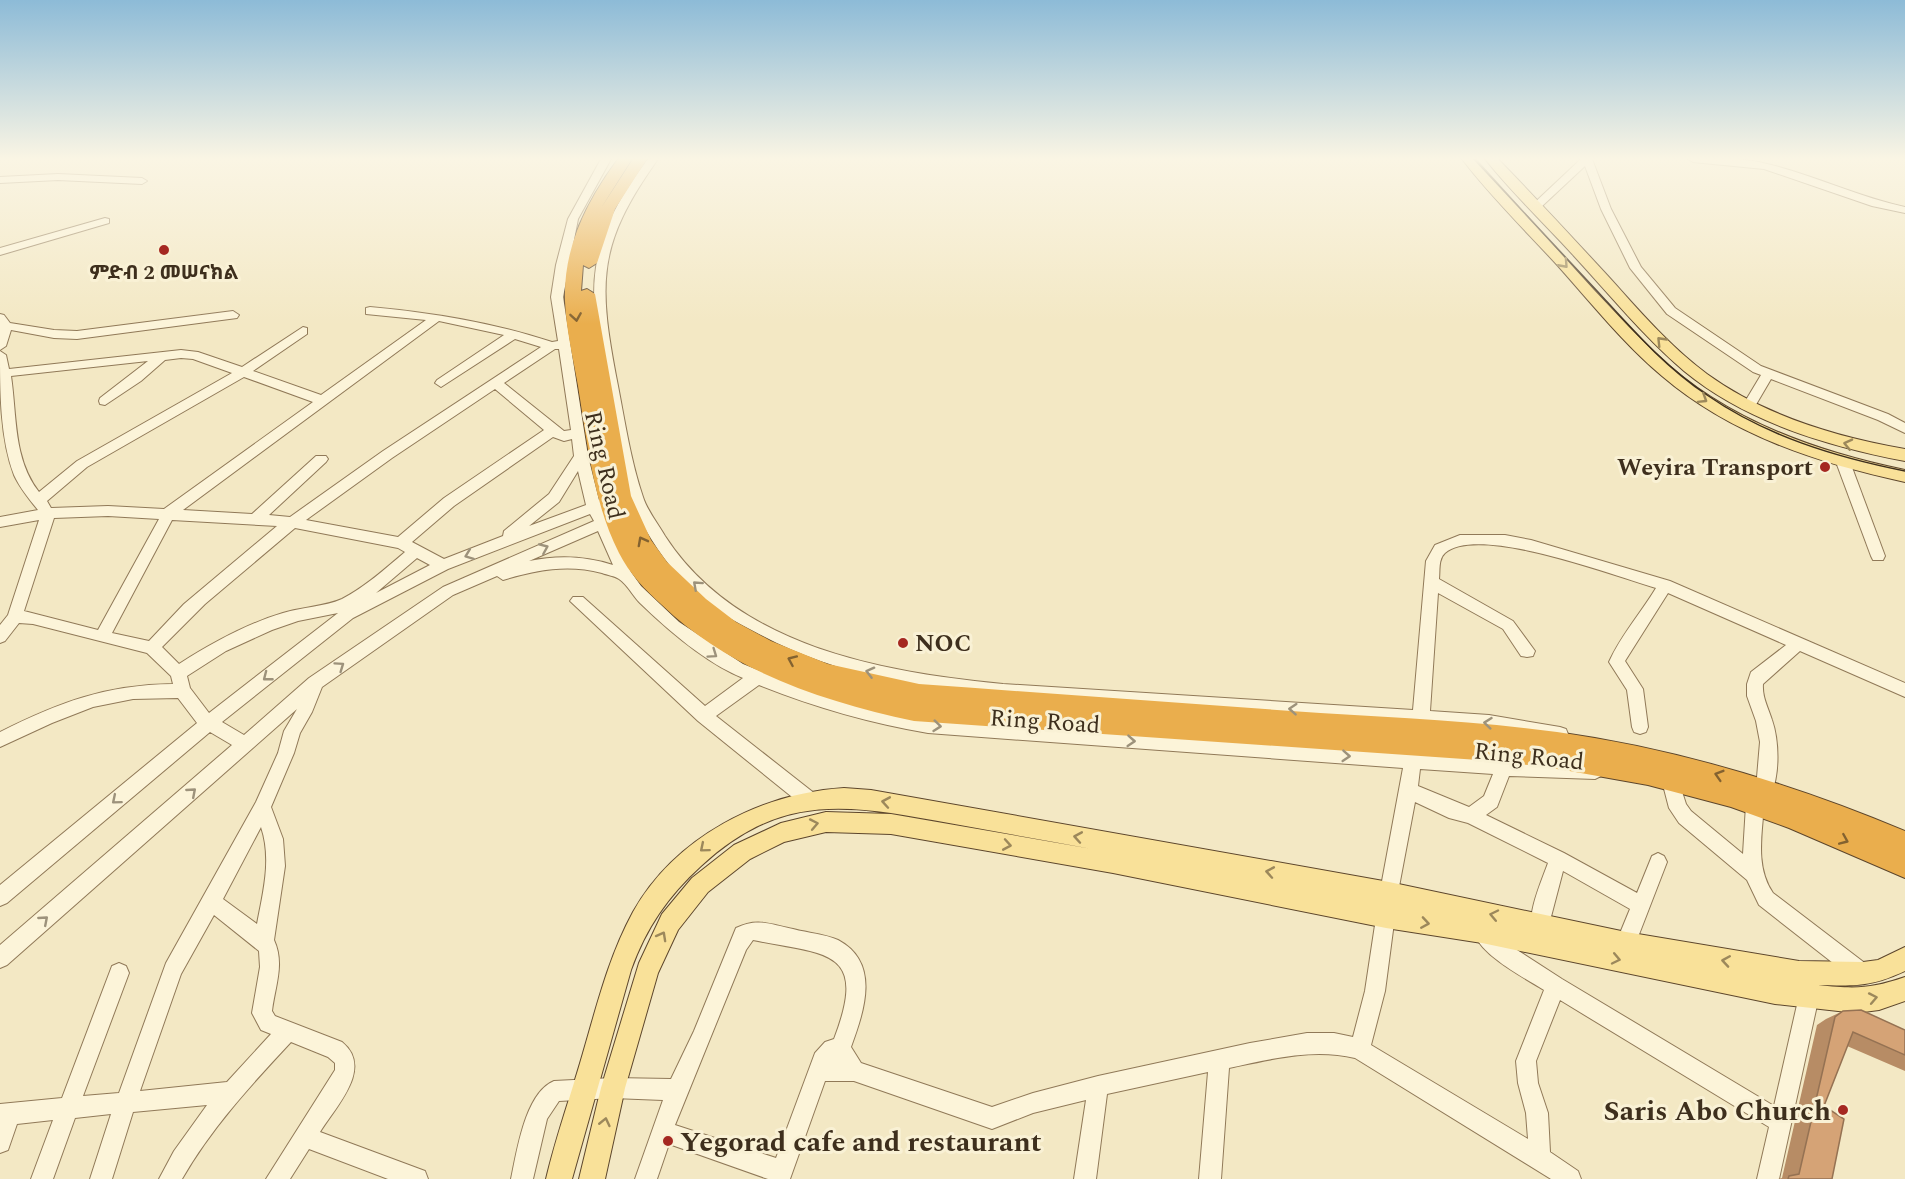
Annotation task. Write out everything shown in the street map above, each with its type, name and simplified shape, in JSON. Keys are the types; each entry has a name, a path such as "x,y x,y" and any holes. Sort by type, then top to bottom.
{"highway":[{"name":"Ring Road","path":"590,214 574,264 573,300 611,510 628,550 646,576 685,615 717,639 752,659 830,691 881,704 946,714 1507,752 1587,762 1608,758 1706,771 1905,866"},
{"name":"Ring Road","path":"1608,758 1671,781 1760,797 1834,814 1905,843"}],"main road":[{"path":"1518,214 1643,351 1666,373 1698,396 1773,437 1843,462 1905,476"},
{"path":"1543,214 1671,352 1717,387 1749,405 1840,442 1905,455"},
{"path":"559,1179 622,960 642,917 693,858 729,830 763,813 808,799 832,797 871,799 1389,893 1626,943 1799,973 1863,974 1880,971 1905,959"},
{"path":"592,1179 613,1088 647,970 657,946 682,904 718,868 763,840 802,826 826,822 891,824 1113,863 1386,917 1482,932 1775,992 1856,1001 1879,998 1905,988"}],"street":[{"path":"576,214 562,265 557,297 557,345 578,433 581,456 611,510 625,575 636,590 674,626 719,658 756,678 854,711 928,726 1575,772 1608,758"},
{"path":"618,214 604,248 598,295 613,395 636,498 668,554 693,582 726,609 768,634 826,658 867,671 921,683 1421,718 1532,728 1567,735 1608,758"},
{"path":"1609,214 1641,277 1671,311 1708,338 1768,374 1883,417 1905,429"},
{"path":"0,252 105,221"},
{"path":"370,311 437,316 557,345"},
{"path":"0,346 3,322 54,334 76,335 233,315"},
{"path":"102,637 169,513 437,316"},
{"path":"39,500 82,464 242,373 303,331"},
{"path":"441,383 514,334"},
{"path":"152,648 175,621 290,522 401,444 557,345"},
{"path":"0,355 5,373 9,427 19,472 27,487 48,513"},
{"path":"5,373 163,355 194,355 321,400"},
{"path":"105,400 163,355"},
{"path":"1749,405 1768,374"},
{"path":"496,383 552,431 564,436 578,433"},
{"path":"401,543 449,502 552,431"},
{"path":"496,545 554,498 581,456"},
{"path":"255,520 321,459"},
{"path":"1843,462 1878,556"},
{"path":"178,673 212,651 266,626 297,615 343,611 443,565 496,545 611,510"},
{"path":"0,958 315,683 448,591 611,510"},
{"path":"0,522 48,513 108,511 290,522 401,543 443,565"},
{"path":"6,628 48,513"},
{"path":"1421,718 1433,561 1440,549 1454,541 1483,539 1531,545 1665,585 1905,690"},
{"path":"0,897 416,550"},
{"path":"448,591 545,562 575,561 600,566 625,575"},
{"path":"1432,582 1508,625 1527,651"},
{"path":"1640,728 1635,689 1617,662 1623,648 1645,619 1665,585"},
{"path":"578,601 704,716 808,799"},
{"path":"6,628 33,618 152,648 178,673 182,691 204,719 246,745"},
{"path":"1798,644 1757,677 1754,683 1753,692 1767,727 1769,744 1760,797 1753,874 1758,890 1766,899 1863,974"},
{"path":"704,716 756,678"},
{"path":"101,1179 173,970 189,938 212,903 262,807 315,683"},
{"path":"0,740 49,715 86,703 126,693 182,691"},
{"path":"1359,1049 1370,1022 1389,893 1410,791 1413,761"},
{"path":"1472,816 1491,801 1504,767"},
{"path":"1671,781 1678,808 1685,817 1753,874"},
{"path":"1410,791 1455,812 1472,816 1558,859 1641,905"},
{"path":"262,807 274,839 276,866 264,941"},
{"path":"1540,925 1558,859"},
{"path":"1626,943 1658,862"},
{"path":"212,903 264,941 269,948 271,958 262,1013 268,1023 335,1049 344,1056 347,1062 345,1073 277,1179"},
{"path":"646,1179 677,1090 702,1037 738,945 743,935 752,930 831,947 841,952 849,960 858,985 840,1048 854,1071"},
{"path":"1482,932 1507,955 1555,986 1780,1122"},
{"path":"42,1179 119,973"},
{"path":"1540,1158 1537,1113 1528,1083 1526,1061 1555,986"},
{"path":"1768,1179 1809,996"},
{"path":"170,1179 185,1153 230,1092 287,1032"},
{"path":"817,1071 854,1071 992,1118 1033,1103 1098,1086 1307,1043 1334,1043 1359,1049 1540,1158 1570,1179"},
{"path":"662,1131 780,1175 817,1071 826,1054 832,1049 840,1048"},
{"path":"1210,1179 1220,1060"},
{"path":"1085,1179 1098,1086"},
{"path":"522,1179 541,1109 548,1096 554,1091 613,1088 677,1090"},
{"path":"0,1142 5,1115 230,1092"},
{"path":"306,1137 417,1179"}],"building":[{"path":"1861,1010 1905,1030 1905,1055 1853,1032 1824,1106 1844,1119 1832,1179 1788,1179 1789,1176 1799,1174 1835,1017 1843,1011"}],"tram line":[{"path":"1525,214 1663,360 1707,395 1753,422 1802,443 1827,452 1905,471"}],"place":[{"name":"ምድብ 2 መሠናክል","path":"164,250"},
{"name":"Weyira Transport","path":"1825,467"},
{"name":"NOC","path":"903,643"},
{"name":"Saris Abo Church","path":"1843,1110"},
{"name":"Yegorad cafe and restaurant","path":"668,1141"}]}
